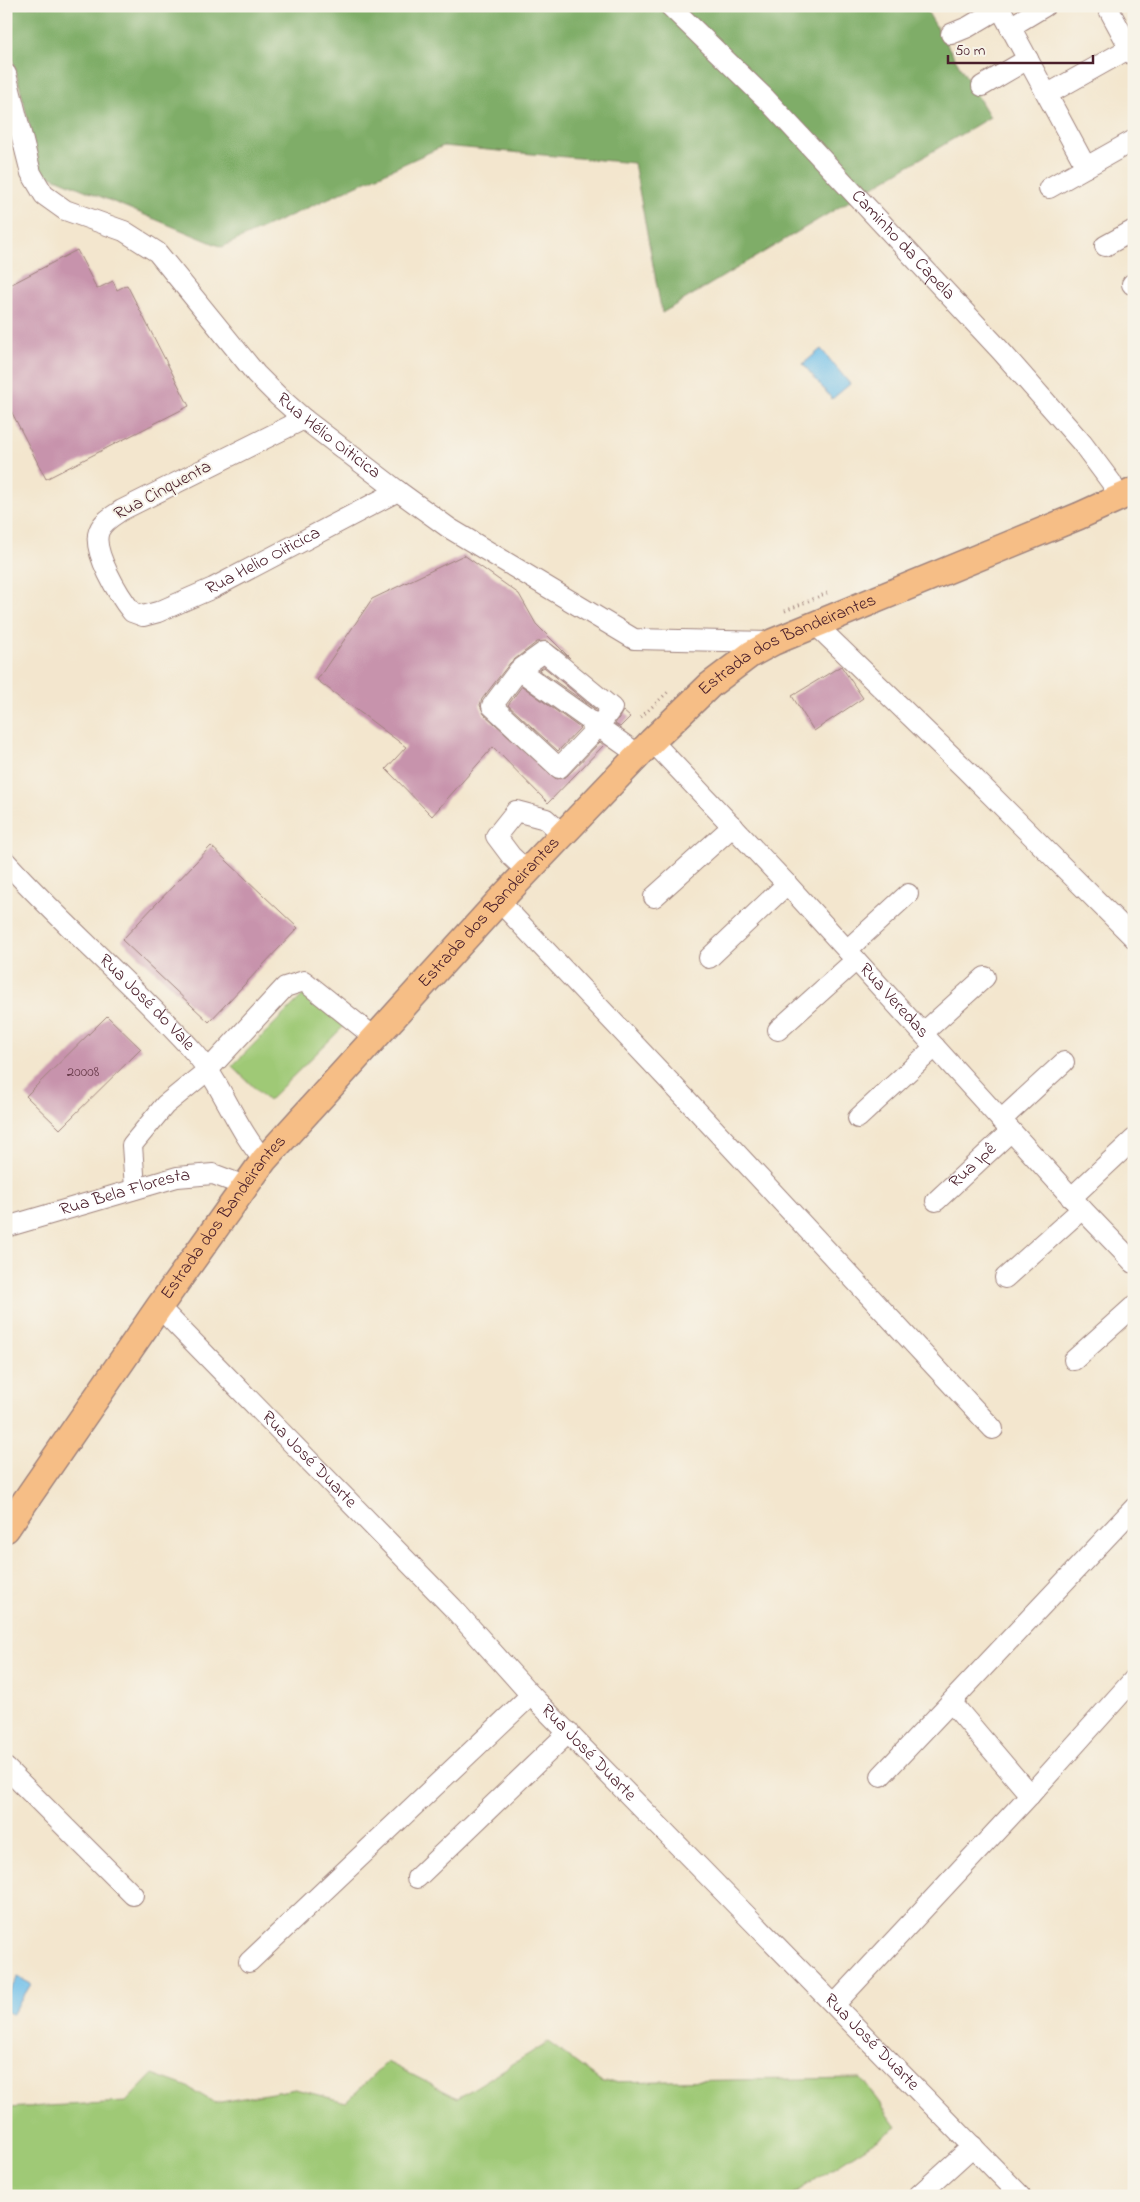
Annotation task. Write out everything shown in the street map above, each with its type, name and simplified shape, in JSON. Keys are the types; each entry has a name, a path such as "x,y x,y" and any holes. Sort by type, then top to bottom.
{"main road":[{"name":"Estrada dos Bandeirantes","path":"6,1529 159,1307 264,1160 527,871 645,748 710,685 751,654 773,642 1080,516 1126,495"}],"street":[{"name":"Caminho da Capela","path":"670,6 766,99 1001,351 1082,443 1111,482 1126,495"},
{"path":"1010,27 1045,6"},
{"path":"1048,94 1132,52 1107,6"},
{"path":"951,34 968,27 1000,7 1086,167"},
{"path":"982,86 1028,59"},
{"name":"Rua Hélio Oiticica","path":"6,74 31,173 44,195 66,210 124,231 157,252 256,374 304,419 398,491 449,528 634,639 773,642"},
{"path":"1049,188 1134,140"},
{"path":"1105,246 1134,230"},
{"name":"Rua Cinquenta","path":"127,605 100,553 97,540 104,523 122,510 304,419"},
{"name":"Rua Helio Oiticica","path":"127,605 132,612 143,616 158,612 213,588 398,491"},
{"path":"815,624 965,769 1134,938"},
{"path":"544,652 612,708 559,768 492,706 519,670 544,652"},
{"name":"Rua Veredas","path":"519,670 598,726 645,748 733,826 1076,1203 1134,1262"},
{"path":"527,871 511,856 496,836 516,811 546,819 562,834"},
{"path":"654,897 733,826"},
{"name":"Rua José do Vale","path":"6,862 193,1052 208,1070 249,1144 264,1160"},
{"path":"709,958 787,884"},
{"path":"778,1030 908,894"},
{"path":"499,901 688,1100 993,1429"},
{"path":"858,1118 985,977"},
{"path":"135,1188 132,1145 165,1105 208,1070 285,987 304,981 374,1037"},
{"name":"Rua Ipê","path":"936,1201 1064,1062"},
{"path":"1005,1278 1134,1139"},
{"name":"Rua Bela Floresta","path":"6,1227 135,1188 198,1174 213,1174 245,1186"},
{"path":"1074,1360 1134,1306"},
{"name":"Rua José Duarte","path":"159,1307 452,1608 531,1695 1021,2196"},
{"path":"881,1776 952,1703 1134,1508"},
{"path":"835,2004 1030,1795 1134,1679"},
{"path":"249,1962 531,1695"},
{"path":"952,1703 1030,1795"},
{"path":"417,1878 568,1732"},
{"path":"6,1768 133,1895"},
{"path":"918,2196 973,2146"}],"green space":[{"path":"6,6 924,6 990,117 662,313 634,163 443,146 222,247 41,172 6,32"},
{"path":"310,988 346,1024 268,1101 232,1066"},
{"path":"548,2042 602,2082 861,2078 897,2127 790,2196 6,2196 6,2108 126,2102 153,2074 186,2086 215,2103 295,2089 346,2102 387,2062 458,2098"}],"water":[{"path":"821,349 850,384 832,399 803,364"},
{"path":"18,1977 31,1984 12,2015 6,2011 6,1997"}],"building":[{"path":"77,250 97,289 113,281 117,290 127,285 189,406 46,479 6,401 6,287"},
{"path":"464,555 519,594 536,624 570,658 547,641 537,642 510,663 482,699 480,705 484,714 556,779 567,776 600,742 604,745 548,803 493,747 432,816 386,769 406,747 317,680 372,599"},
{"path":"841,666 863,698 814,731 792,696"},
{"path":"544,667 596,710 539,670"},
{"path":"522,686 580,728 558,751 508,705"},
{"path":"623,711 630,717 620,727 615,724"},
{"path":"211,846 298,928 209,1022 122,940"},
{"path":"107,1016 141,1049 60,1129 26,1096"}]}
